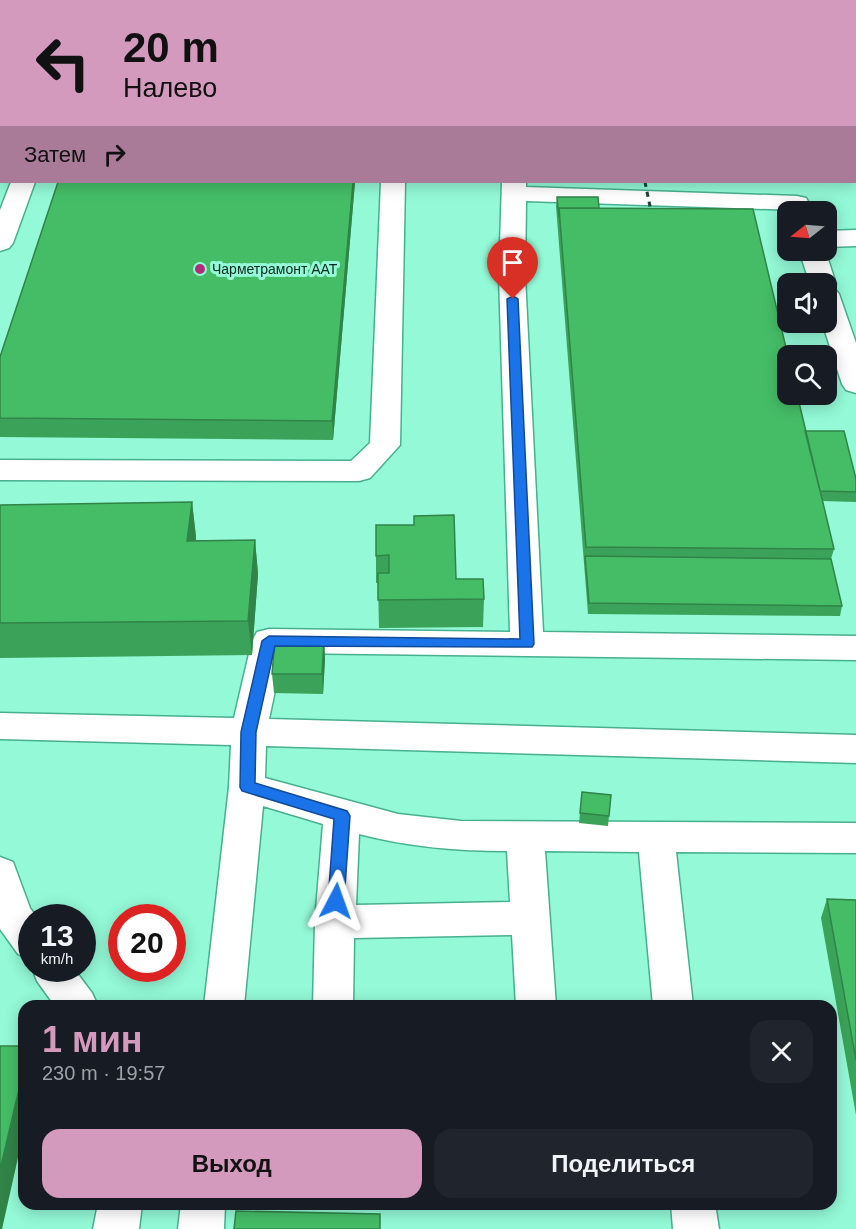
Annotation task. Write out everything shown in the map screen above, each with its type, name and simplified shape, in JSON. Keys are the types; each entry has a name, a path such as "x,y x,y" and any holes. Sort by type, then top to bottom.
{"street":[{"path":"0,243 23,183"},
{"path":"0,470 359,471 385,445 393,183"},
{"path":"527,644 512,276 514,188 557,194 796,199"},
{"path":"837,239 856,238"},
{"path":"837,327 856,384"},
{"path":"225,1000 247,787 249,732 269,641 856,648"},
{"path":"1,732 249,732 856,749"},
{"path":"247,787 342,816 398,829 461,836 856,838"},
{"path":"333,1000 335,922 342,816"},
{"path":"525,836 536,1000"},
{"path":"656,836 672,1000"},
{"path":"0,873 12,915 18,923"},
{"path":"335,922 530,918"},
{"path":"60,982 74,1000"},
{"path":"116,1229 119,1210"},
{"path":"201,1229 203,1210"},
{"path":"694,1210 696,1229"}],"building":[{"path":"58,183 353,183 332,421 0,418 0,357"},
{"path":"557,197 598,197 599,208 559,208 559,217"},
{"path":"559,208 753,209 777,310 777,333 783,333 785,345 777,345 777,405 800,405 834,549 586,547"},
{"path":"805,431 844,431 856,479 856,492 820,491"},
{"path":"192,502 187,541 255,540 248,621 0,623 0,505"},
{"path":"454,515 456,579 483,579 484,599 378,600 378,573 389,573 389,555 376,556 376,525 414,525 414,516"},
{"path":"585,556 831,559 842,606 589,603"},
{"path":"275,639 324,639 322,674 272,674"},
{"path":"582,792 611,795 609,816 580,813"},
{"path":"827,899 856,900 856,1060"},
{"path":"0,1046 18,1046 18,1094 0,1170"},
{"path":"236,1211 380,1214 380,1229 234,1229"}],"railway":[{"path":"645,183 654,226"}],"place":[{"name":"Чарметрамонт ААТ","path":"200,269"}],"route":[{"path":"336,901 342,816 247,787 249,732 269,641 527,644 513,299"}]}
